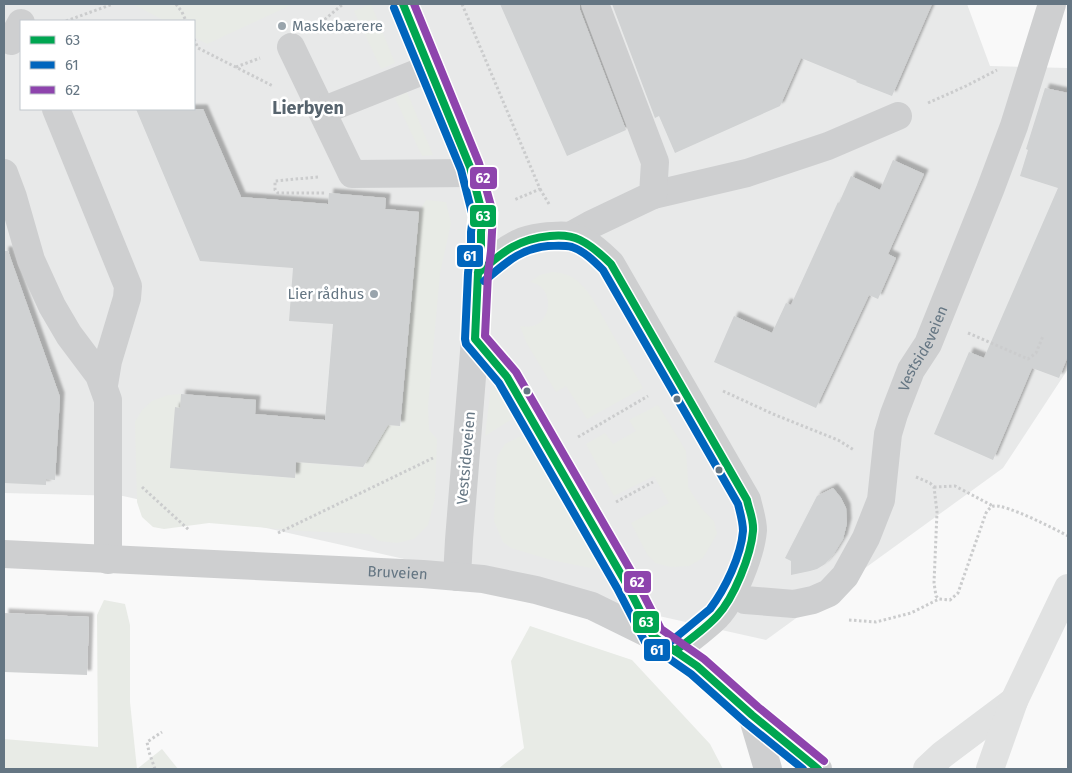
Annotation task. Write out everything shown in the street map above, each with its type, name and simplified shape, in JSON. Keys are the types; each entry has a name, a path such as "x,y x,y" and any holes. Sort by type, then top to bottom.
{"main road":[{"path":"990,769 1014,701 1068,588"},
{"path":"927,769 942,755 1014,701"}],"street":[{"path":"24,20 32,4"},
{"name":"Vestsideveien","path":"403,4 472,173 483,216 480,232 481,250 457,577"},
{"path":"595,4 655,162 653,195"},
{"name":"Vestsideveien","path":"732,592 745,600 794,604 813,600 829,593 845,576 866,538 881,500 888,434 894,414 912,370 928,344 990,190 1014,126 1052,4"},
{"path":"291,47 352,174 472,173"},
{"path":"322,111 430,68"},
{"path":"56,110 128,286 127,298 108,361 104,385"},
{"path":"570,236 653,195 747,173 828,146 898,116"},
{"path":"4,173 31,260 52,306 69,335 99,375 104,385 108,400 108,560"},
{"path":"475,339 507,377 626,583 664,644 716,616 724,607 740,577 748,550 753,529 747,500 611,264 589,245 570,236 551,236 529,239 518,243 498,256 478,273"},
{"name":"Bruveien","path":"4,554 388,572 483,579 571,599 592,606 664,644 697,666 752,716 818,769"},
{"path":"752,716 768,769"}],"path":[{"path":"96,10 99,4"},
{"path":"69,20 113,4"},
{"path":"176,4 186,20"},
{"path":"462,4 540,190 514,200"},
{"path":"195,40 198,48 322,111"},
{"path":"898,116 966,86 997,69"},
{"path":"329,193 278,193 275,190 275,181 352,174"},
{"path":"938,320 1028,359 1036,353 1043,336"},
{"path":"572,441 658,390 680,384 708,383 773,414 838,440"},
{"path":"272,536 433,458"},
{"path":"885,468 922,479 934,487 937,512 934,583 938,599"},
{"path":"609,506 653,482"},
{"path":"140,485 194,534"},
{"path":"934,487 955,486 994,506 1010,508 1068,536"},
{"path":"848,620 876,622 911,613 938,599 950,600 958,592 986,513 988,509 994,506"},
{"path":"155,769 147,742 162,732"}],"shaded area":[{"path":"4,4 967,4 990,66 1068,68 1068,369 1003,468 766,640 123,496 4,493"},
{"path":"133,4 293,4 207,44 195,38 195,20 163,20"},
{"path":"371,4 395,63 381,69 354,11"},
{"path":"407,92 433,155 422,156 395,98"},
{"path":"426,200 446,202 451,223 440,273 428,406 429,430 437,439 435,498 428,525 414,539 397,543 379,541 369,534 302,531 209,523 164,529 153,527 142,517 137,502 135,422 142,410 152,401 168,395 182,394 171,468 295,478 297,462 363,468 387,425 401,426 419,212"},
{"path":"552,272 571,276 588,292 643,388 587,419 566,386 556,392 526,342 520,326 536,325 541,322 547,313 548,302 545,291 540,286 530,282 540,275"},
{"path":"492,378 512,419 485,436"},
{"path":"658,405 686,451 688,487 702,509 714,521 717,534 703,558 689,566 671,567 655,563 647,554 631,523 669,503 654,476 614,496 586,444 605,433 613,444 636,431 629,420"},
{"path":"522,435 600,568 596,569 551,560 511,548 503,542 494,521 497,457 505,444"},
{"path":"104,600 125,604 130,625 130,702 137,769 4,769 4,739 98,747 97,615"},
{"path":"530,626 632,660 710,744 723,769 498,769 524,748 511,661"},
{"path":"162,749 178,769 137,769"}],"building":[{"path":"500,4 580,4 580,10 626,130 567,156"},
{"path":"612,4 932,4 892,96 801,58 780,106 675,153 659,116 655,118"},
{"path":"1045,88 1068,93 1068,356 1059,378 1032,368 993,460 934,434 969,352 984,358 1058,188 1020,176 1028,150 1026,149"},
{"name":"Lier rådhus","path":"203,109 241,197 328,204 329,193 386,198 385,209 419,212 400,426 388,425 363,467 296,462 295,478 170,468 175,407 180,408 181,394 256,400 255,414 325,420 333,324 289,321 293,268 200,261 136,110"},
{"path":"893,160 924,174 888,254 896,258 878,299 869,295 816,408 714,362 734,316 772,333 786,303 791,305 851,176 880,190"},
{"path":"4,251 8,251 60,397 55,480 46,479 46,485 4,483"},
{"path":"833,488 846,508 847,523 843,539 825,564 817,569 791,575 791,561 785,558 817,496"},
{"path":"4,613 89,617 87,675 4,672"}],"transit line":[{"name":"63","path":"403,4 470,167 483,216 475,339 507,377 626,583 653,636 697,666 752,715 818,769"},
{"name":"62","path":"414,4 479,163 493,213 485,336 516,372 635,578 661,629 704,659 758,707 824,761"},
{"name":"61","path":"394,8 461,170 473,217 468,273 466,344 499,383 617,588 645,642 691,674 746,723 803,769"},
{"name":"63","path":"478,273 511,248 528,240 565,236 580,240 593,248 611,264 747,500 753,531 752,541 741,576 730,598 717,616 675,651"},
{"name":"61","path":"484,281 513,258 529,250 548,246 572,247 581,251 592,260 603,270 738,504 743,528 742,541 727,582 710,609 669,643"}],"place":[{"name":"Maskebærere","path":"282,26"},
{"name":"Lier rådhus","path":"374,294"}],"district":[{"name":"Lierbyen","path":"308,108"}]}
